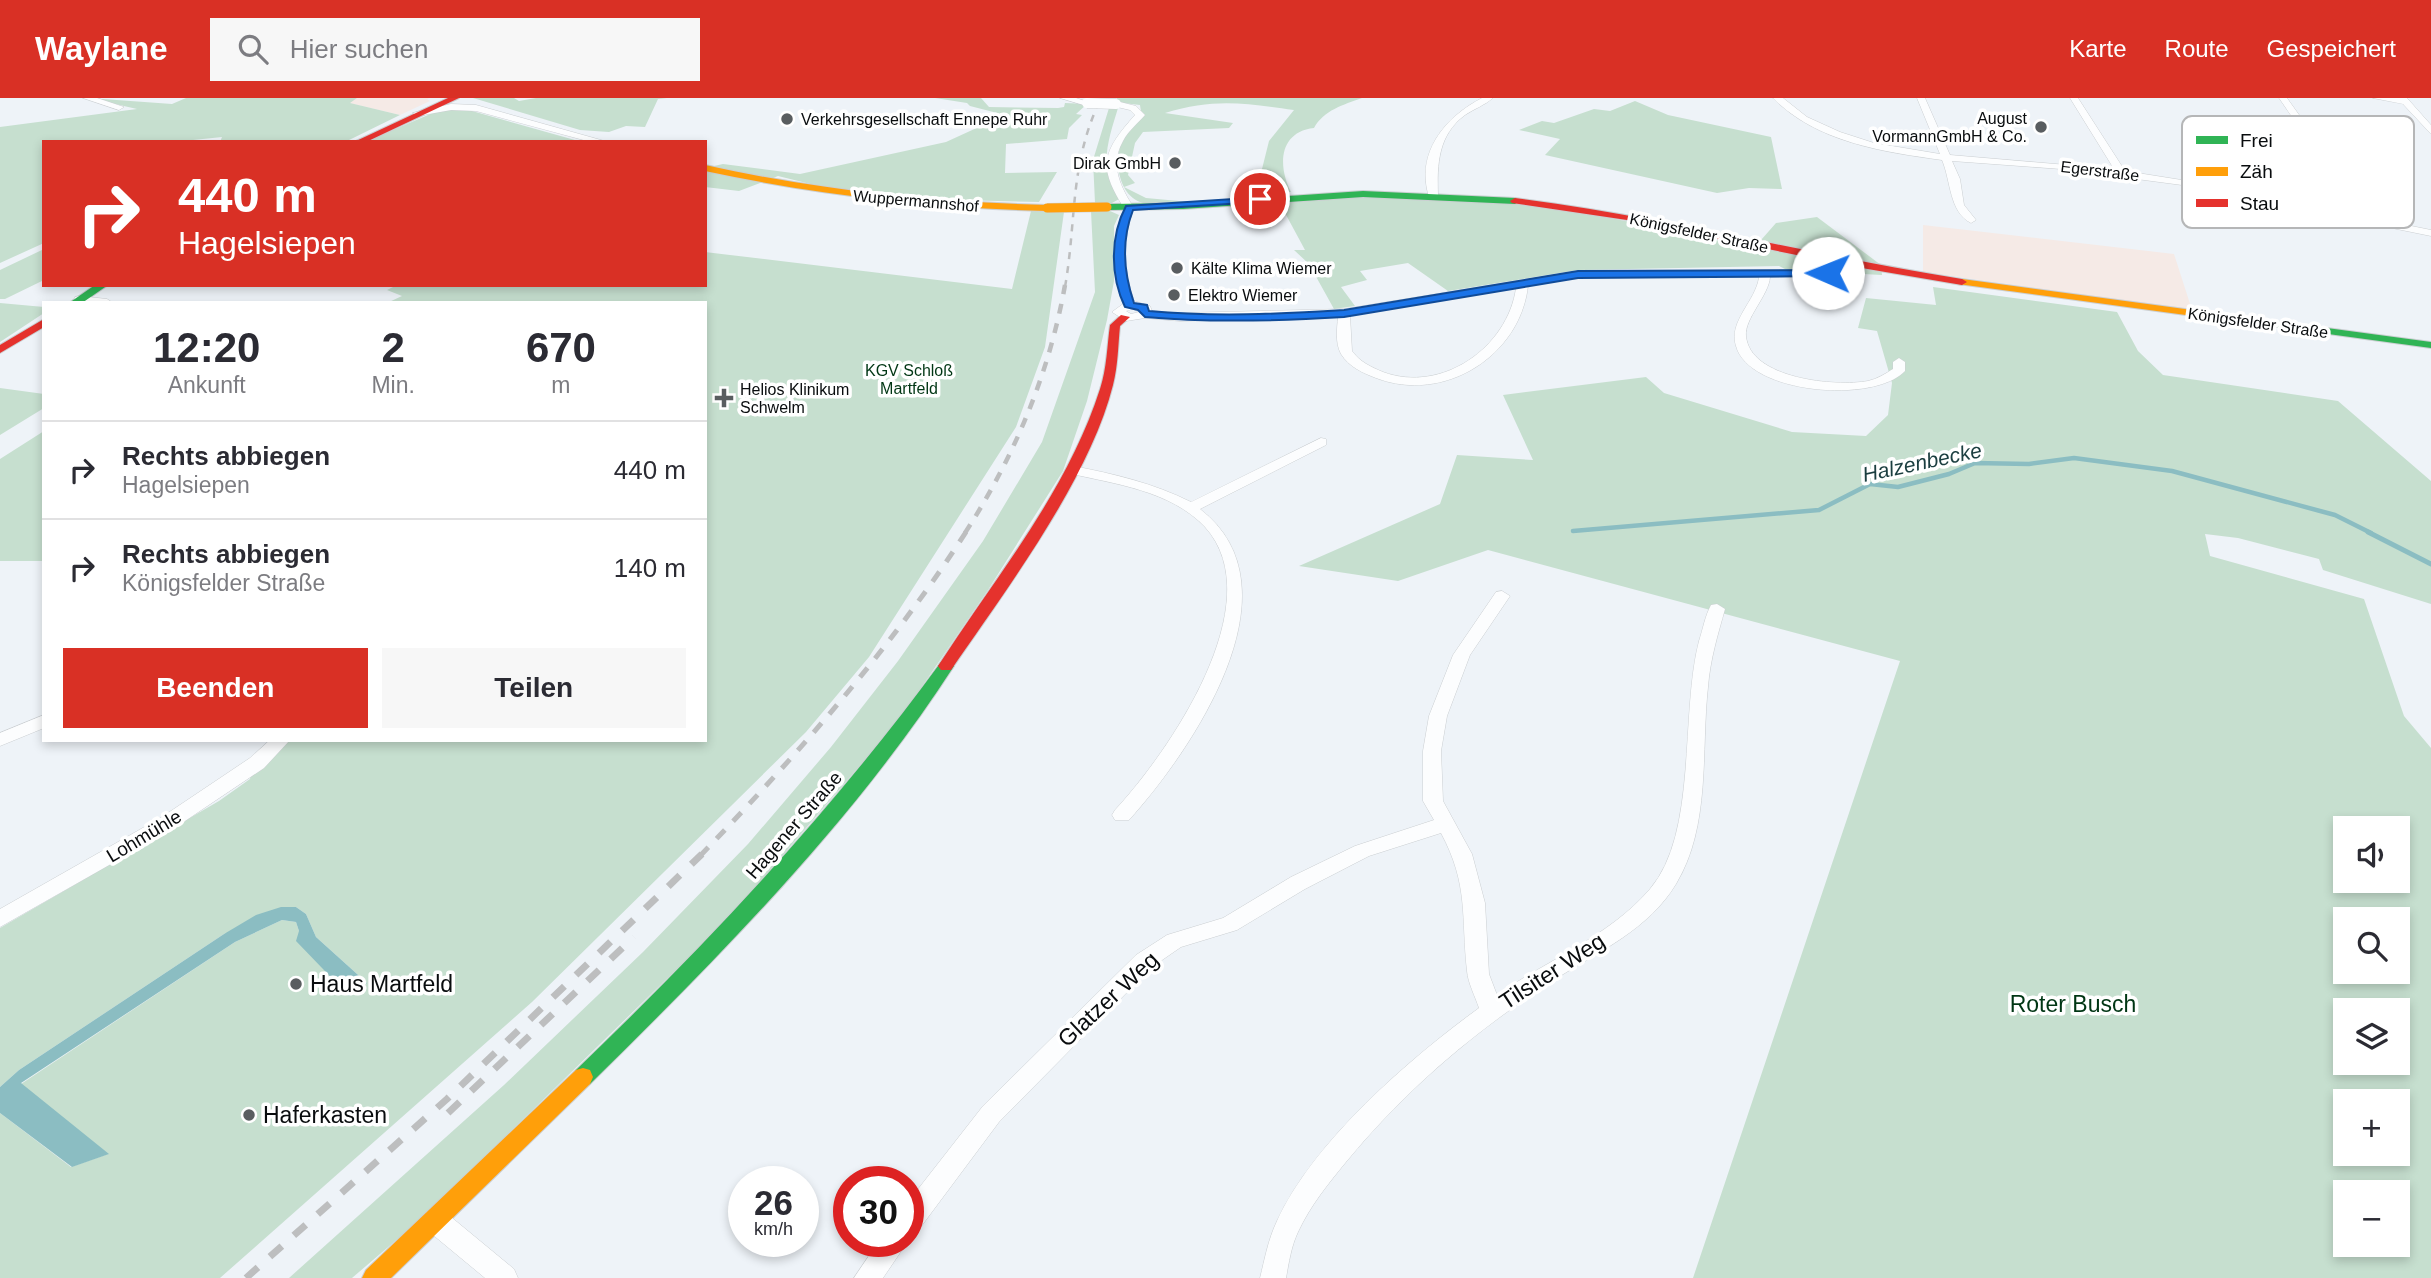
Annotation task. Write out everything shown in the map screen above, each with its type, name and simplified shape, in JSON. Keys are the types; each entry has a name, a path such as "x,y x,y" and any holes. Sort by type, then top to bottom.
{"street":[{"path":"87,98 119,107"},
{"path":"1064,98 1087,103 1116,104 1133,108 1140,115 1116,141 1112,160 1114,185 1129,208 1119,232 1120,277 1127,311 1180,317 1344,313 1523,282 1594,273 1849,273"},
{"path":"1433,195 1432,152 1438,138 1461,113 1489,98"},
{"name":"Egerstraße","path":"1777,98 1801,117 1831,131 1891,148 2121,173 2182,183"},
{"path":"1921,98 1955,179 1959,206 1971,220"},
{"path":"2074,98 2121,173"},
{"path":"2284,98 2296,116"},
{"path":"2377,98 2404,100 2431,131"},
{"path":"362,140 452,100 595,140"},
{"name":"Wuppermannshof","path":"707,168 845,195 930,204 1129,208"},
{"name":"Königsfelder Straße","path":"1129,208 1313,195 1433,195 1584,210 1901,273 2431,345"},
{"name":"Egerstraße","path":"2403,228 2431,233"},
{"path":"1764,272 1765,281 1739,333 1738,342 1742,351 1760,366 1793,380 1844,387 1875,384 1899,371 1899,362"},
{"path":"1344,313 1343,335 1350,357 1376,375 1391,380 1421,382 1464,367 1493,350 1518,311 1523,282"},
{"path":"79,301 100,287"},
{"name":"Hagener Straße","path":"374,1278 662,1001 852,792 911,716 1001,585 1073,470 1107,386 1115,325 1127,311"},
{"path":"0,350 42,325"},
{"path":"1190,508 1321,442"},
{"path":"1073,470 1116,477 1148,487 1190,508 1212,526 1229,551 1237,579 1236,607 1228,640 1207,697 1175,751 1122,815"},
{"path":"1491,1010 1478,974 1475,903 1462,854 1433,802 1432,751 1438,716 1462,656 1502,596"},
{"name":"Tilsiter Weg","path":"1273,1278 1281,1241 1296,1211 1340,1151 1383,1101 1426,1059 1491,1010 1627,922 1651,902 1669,879 1678,858 1686,823 1702,658 1717,609"},
{"path":"0,740 42,722"},
{"name":"Lohmühle","path":"0,919 179,816 257,763 279,742"},
{"name":"Glatzer Weg","path":"924,1202 991,1114 1144,961 1174,941 1230,924 1298,883 1362,851 1445,824"},
{"path":"436,1221 505,1278"},
{"path":"867,1278 883,1257"}],"shaded area":[{"path":"357,98 430,98 427,99 430,101 400,115 349,103"},
{"path":"1923,225 2174,254 2192,310 1923,272"}],"green space":[{"path":"89,98 172,104 186,98 357,98 350,103 400,115 349,140 221,140 222,137 193,140 42,140 42,244 0,263 0,127 137,109"},
{"path":"473,98 514,98 519,101 536,98 667,98 658,99 645,127 626,126 609,132 580,130"},
{"path":"935,98 981,98 989,107 1058,108 1064,107 1065,103 1087,104 1076,114 1082,115 1069,128 1067,139 1006,144 1005,173 1057,172 1039,202 916,199 847,193 778,176 739,191 707,187 707,168 723,164 800,174 946,142 1005,115 967,103"},
{"path":"1117,98 1362,98 1329,112 1314,128 1293,136 1287,143 1283,162 1291,192 1262,191 1261,173 1269,141 1294,110 1229,103 1199,105 1165,113 1233,123 1229,128 1143,132 1135,143 1128,175 1135,183 1124,187 1118,168 1119,151 1125,137 1142,118 1140,105 1114,102"},
{"path":"1635,101 1668,115 1771,137 1782,189 1749,188 1717,193 1545,155 1560,139 1519,130 1542,121 1554,123 1594,109 1610,111"},
{"path":"1109,108 1118,108 1108,143 1107,166 1113,188 1121,198 1112,203 1095,203 1093,160"},
{"path":"461,109 472,111 575,140 370,140 435,112"},
{"path":"1124,187 1146,198 1190,202 1140,202"},
{"path":"1362,197 1519,204 1606,217 1754,248 1776,223 1817,217 1881,265 1882,275 1787,270 1779,266 1578,270 1448,291 1408,263 1360,271 1367,280 1341,287 1355,306 1334,309 1309,264 1294,250 1305,250 1278,200"},
{"name":"KGV Schloß Martfeld","path":"1031,211 1064,212 1045,347 1016,427 869,657 806,732 532,1002 220,1278 0,1278 0,1113 71,1167 108,1154 21,1084 235,942 282,920 296,922 299,931 367,983 316,937 306,914 296,907 224,934 19,1070 0,1087 0,928 219,801 250,779 251,774 287,742 707,742 707,301 391,301 402,296 387,290 393,287 707,287 707,252 1012,289"},
{"path":"1091,211 1110,211 1119,215 1114,226 1114,281 1087,401 1063,471 988,590 899,720 727,920 422,1218 352,1278 289,1278 504,1085 643,952 748,844 831,747 898,661 983,541 1042,442 1095,292"},
{"path":"42,250 42,281 5,299 0,299 0,270"},
{"name":"Roter Busch","path":"1933,287 2117,312 2138,351 2163,375 2338,401 2431,481 2431,604 2323,570 2319,559 2238,538 2205,534 2210,556 2364,599 2404,716 2431,748 2431,1278 1693,1278 1900,661 1488,550 1398,581 1299,566 1440,504 1457,455 1533,460 1503,395 1646,377 1664,393 1792,432 1866,436 1888,415 1892,383 1877,331 1858,328 1866,298 1936,305"},
{"path":"0,303 42,307 42,314 0,342"},
{"path":"0,388 42,394 42,409 0,435"},
{"path":"42,432 42,561 0,561 0,459"}],"water":[{"path":"281,907 296,907 306,914 316,937 367,983 349,996 296,941 299,931 296,922 282,920 235,942 21,1083 109,1154 72,1167 0,1113 0,1087 19,1070 224,934 256,915"}],"waterway":[{"name":"Halzenbecke","path":"1573,531 1819,510 1870,484 1898,487 1949,474 1975,463 2029,464 2074,458 2172,471 2335,515 2371,533"},
{"name":"Halzenbecke","path":"2368,532 2431,564"}],"railway":[{"path":"1065,287 1079,169 1091,123 1101,98"},
{"path":"965,533 999,475 1027,414 1050,351 1065,285"},
{"path":"701,855 807,740 874,660 937,576 966,532"},
{"path":"246,1278 447,1099 701,855"},
{"path":"448,1113 634,937"}],"traffic: fast":[{"path":"1107,207 1183,206 1363,194 1515,201"},
{"path":"77,301 100,287"},
{"path":"2237,319 2431,345"},
{"path":"583,1077 680,981 775,880 864,776 946,666"}],"traffic: slow":[{"path":"707,168 832,192 961,205 1047,208"},
{"path":"1047,208 1107,207"},
{"path":"1962,282 2237,319"},
{"path":"374,1278 583,1077"}],"traffic: jam":[{"path":"362,140 455,98"},
{"path":"1515,201 1627,217 1850,263 1962,282"},
{"path":"946,666 1036,532 1075,463 1106,389 1115,325 1125,317"},
{"path":"0,350 42,323"}],"place":[{"name":"Verkehrsgesellschaft Ennepe Ruhr","path":"787,119"},
{"name":"August VormannGmbH & Co.","path":"2041,127"},
{"name":"Dirak GmbH","path":"1175,163"},
{"name":"Kälte Klima Wiemer","path":"1177,268"},
{"name":"Elektro Wiemer","path":"1174,295"},
{"name":"Helios Klinikum Schwelm","path":"724,398"},
{"name":"Haus Martfeld","path":"296,984"},
{"name":"Haferkasten","path":"249,1115"}],"route":[{"path":"1260,199 1129,208 1119,232 1120,277 1129,305 1143,307 1146,309 1145,314 1180,317 1305,316 1344,313 1578,274 1828,273"}]}
